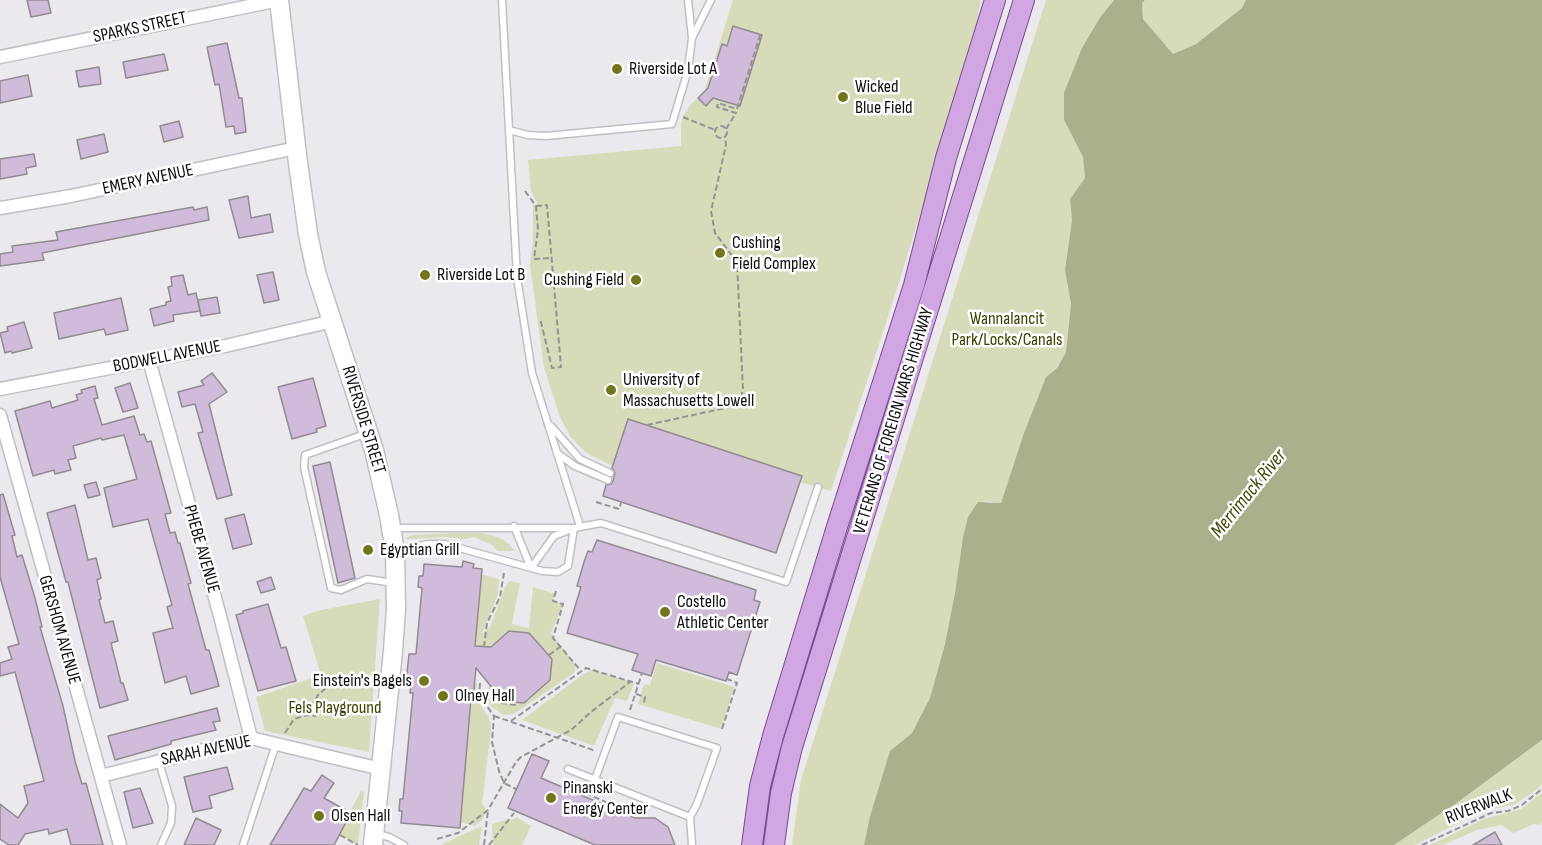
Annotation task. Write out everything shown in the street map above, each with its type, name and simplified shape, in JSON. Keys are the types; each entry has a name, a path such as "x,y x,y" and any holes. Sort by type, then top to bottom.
{"main road":[{"name":"RIVERSIDE STREET","path":"279,0 308,234 316,272 369,433 392,528 395,552 393,651 374,840"},
{"name":"VETERANS OF FOREIGN WARS HIGHWAY","path":"752,845 760,786 773,736 914,285 946,158 995,0"},
{"name":"VETERANS OF FOREIGN WARS HIGHWAY","path":"774,845 781,793 792,747 1024,0"}],"street":[{"name":"SPARKS STREET","path":"0,57 279,0"},
{"name":"EMERY AVENUE","path":"0,208 71,196 296,148"},
{"name":"BODWELL AVENUE","path":"0,389 225,346 333,321"},
{"name":"PHEBE AVENUE","path":"149,360 220,616 251,738"},
{"name":"GERSHOM AVENUE","path":"0,415 120,845"},
{"name":"SARAH AVENUE","path":"101,776 251,738 280,739 381,769"}],"lane":[{"path":"395,552 428,544 445,544 531,568 558,572 568,566 577,527 549,424 532,373 517,277 502,0"},
{"path":"509,130 528,135 546,136 672,124 688,70 692,38 688,0"},
{"path":"692,38 711,0"},
{"path":"549,424 580,459 610,473"},
{"path":"369,433 305,455 304,467 331,588 341,590 367,579 395,583"},
{"path":"557,452 575,466 608,480"},
{"path":"392,528 577,527 601,523 786,582 818,487"},
{"path":"514,526 531,568"},
{"path":"531,568 554,536 577,527"},
{"path":"596,779 618,717 717,748 698,804 690,816 692,845"},
{"path":"243,845 280,739"},
{"path":"158,761 172,806 171,823 161,845"},
{"path":"568,769 690,816"},
{"path":"374,840 389,837 404,845"}],"path":[{"path":"647,425 730,407 741,397 743,390 737,262 715,233 711,211 726,145 726,129 736,113 717,107 718,103 737,109 761,33"},
{"path":"675,113 715,130 717,136 722,138 725,136"},
{"path":"715,130 721,126 726,129"},
{"path":"525,191 536,206 538,230 534,259 551,258"},
{"path":"536,206 547,205 561,367 552,368 540,318"},
{"path":"536,326 543,327"},
{"path":"596,502 620,509 621,502"},
{"path":"484,647 487,623 500,597 504,573"},
{"path":"556,591 553,601 562,604 553,638 581,671"},
{"path":"549,655 560,647"},
{"path":"511,721 586,668 639,684"},
{"path":"627,720 642,673"},
{"path":"307,715 318,695 341,675"},
{"path":"722,729 737,682 727,679"},
{"path":"437,839 458,833 488,810 521,757 572,730 630,682"},
{"path":"480,683 479,695 494,716 493,746 499,771 504,783 516,789"},
{"path":"636,694 645,698 644,704"},
{"path":"501,703 516,705"},
{"path":"280,739 294,719 307,715 316,716"},
{"path":"494,716 604,754"},
{"name":"RIVERWALK","path":"1422,845 1491,813 1522,805 1542,789"},
{"path":"577,790 630,812 648,808"},
{"path":"484,845 488,810"},
{"path":"489,845 514,813"},
{"path":"340,835 358,845"}],"green space":[{"name":"Cushing Field Complex","path":"733,0 981,0 971,52 831,491 800,482 802,476 629,419 612,466 585,452 570,436 560,417 544,368 530,265 533,205 538,204 531,192 528,160 681,146 683,117 690,105 704,93"},
{"name":"Wannalancit Park/Locks/Canals","path":"1046,0 1114,0 1101,16 1064,120 1083,157 1085,178 1070,199 1072,220 1065,270 1071,304 1066,352 1056,368 1046,377 1024,433 1001,503 985,501 963,537 945,644 930,698 912,733 890,751 870,816 864,845 792,845 801,780"},
{"path":"1145,0 1246,0 1242,8 1196,44 1173,54 1143,19 1142,3"},
{"path":"481,533 498,537 515,551 498,551 492,545 474,537 466,539 405,538 414,535"},
{"path":"481,574 499,579 498,594 482,634 490,627 509,581 520,583 512,624 529,628 533,587 555,594 553,601 563,604 551,633 575,664 575,672 514,714 503,715 491,706 486,698 489,684 503,701 524,703 550,680 552,659 529,633 509,631 492,646 475,646"},
{"name":"Fels Playground","path":"380,599 369,752 265,731 256,697 321,675 303,616 321,610"},
{"path":"657,663 734,687 722,729 638,704 644,684 650,685"},
{"path":"592,670 634,683 627,701 615,698 594,746 522,720 582,675"},
{"path":"472,682 477,683 476,697 490,720 491,731 482,804 486,812 475,826 460,822 471,698 473,698"},
{"path":"1542,740 1542,784 1535,791 1515,804 1474,815 1415,845 1394,845 1458,802"},
{"path":"361,791 364,792 358,845 340,835"},
{"path":"1542,793 1540,825 1534,824 1513,833 1501,825 1477,830 1443,845 1430,845 1484,819 1521,809"},
{"path":"517,817 531,826 522,845 493,845 492,824"},
{"path":"482,826 479,845 442,845 442,844"}],"water":[{"name":"Merrimack River","path":"1114,0 1145,0 1142,3 1143,19 1173,54 1196,44 1242,8 1246,0 1542,0 1542,740 1458,802 1394,845 864,845 870,816 890,751 912,733 930,698 945,644 968,517 978,502 1001,503 1024,433 1046,377 1057,368 1066,352 1071,304 1065,270 1072,220 1070,199 1085,178 1083,157 1064,120 1064,93 1082,48 1101,16"}],"building":[{"path":"27,0 48,0 51,13 31,17"},
{"path":"733,26 762,35 740,106 713,98 706,106 698,98 708,88 722,44 727,46"},
{"path":"227,43 239,98 242,98 246,132 235,134 234,126 226,127 219,84 215,85 207,47"},
{"path":"164,54 168,70 126,78 123,62"},
{"path":"99,67 101,84 79,87 76,71"},
{"path":"28,75 32,96 0,103 0,81"},
{"path":"179,121 183,137 164,142 160,126"},
{"path":"104,134 108,152 81,159 77,140"},
{"path":"34,154 36,166 26,168 27,174 0,179 0,159"},
{"path":"248,196 251,218 270,214 273,232 239,238 229,200"},
{"path":"193,207 194,210 207,207 209,220 42,253 44,260 0,266 0,254 13,252 12,246 58,240 56,232"},
{"path":"273,272 279,300 264,303 257,275"},
{"path":"183,275 188,295 196,293 200,311 173,315 174,321 154,326 150,309 166,305 166,302 171,301 168,287 172,286 171,277"},
{"path":"217,297 220,313 201,316 198,300"},
{"path":"121,298 128,330 106,335 104,329 59,339 54,313"},
{"path":"24,322 32,348 5,353 0,333 8,331 7,327"},
{"path":"212,373 227,392 209,404 232,495 217,499 198,433 203,432 195,404 182,407 178,392 204,385 201,381"},
{"path":"313,378 326,426 316,429 317,432 292,439 278,387"},
{"path":"130,383 138,408 123,412 115,388"},
{"path":"95,386 98,398 94,399 102,425 134,416 140,435 144,434 147,442 151,441 171,513 165,514 170,533 175,532 178,543 180,543 191,583 188,584 206,650 209,650 219,686 191,694 186,676 165,683 153,633 173,628 167,607 172,605 148,519 113,527 104,488 137,479 124,435 102,440 101,438 73,446 76,458 68,460 71,470 55,474 54,470 33,476 15,411 50,401 52,408 78,400 76,395 82,393 81,390"},
{"path":"628,419 802,476 776,553 603,496 606,485 613,481 615,473 612,468"},
{"path":"330,462 355,578 338,583 313,466"},
{"path":"96,482 100,495 88,498 84,485"},
{"path":"3,494 15,535 12,536 17,557 22,555 35,598 42,627 40,627 63,706 75,761 82,784 86,783 103,845 71,845 67,829 49,834 48,829 25,834 18,845 9,845 0,839 0,804 18,818 28,803 24,786 44,781 15,672 0,676 0,663 12,659 8,647 19,644 0,577 0,495"},
{"path":"75,505 88,560 96,558 101,578 97,580 101,599 99,600 105,623 113,621 118,641 111,643 121,683 123,683 128,700 100,708 68,582 66,582 47,513"},
{"path":"244,514 252,544 233,549 225,519"},
{"name":"Costello Athletic Center","path":"597,540 756,590 754,600 760,602 737,675 729,672 726,681 656,660 651,676 632,670 638,654 567,633 581,587 577,586 584,562 588,551 592,552"},
{"name":"Olney Hall","path":"463,561 474,564 473,568 482,569 475,646 491,647 509,631 529,633 552,659 550,680 524,703 503,701 476,668 473,699 471,698 460,828 401,823 400,799 403,799 413,693 410,693 411,682 406,682 409,654 416,654 422,588 418,587 419,576 423,576 424,564 462,567"},
{"path":"271,577 275,589 261,593 257,582"},
{"path":"268,604 281,648 286,647 296,681 258,691 236,615"},
{"path":"217,708 220,721 213,722 216,730 171,741 171,744 115,760 108,736"},
{"name":"Pinanski Energy Center","path":"532,754 549,761 541,778 635,818 655,818 668,827 675,845 595,845 508,808"},
{"path":"227,767 233,789 209,796 212,808 193,812 184,777"},
{"name":"Olsen Hall","path":"322,775 334,783 324,798 351,813 334,845 270,845 304,788 311,791"},
{"path":"140,788 153,823 133,828 124,792"},
{"path":"196,818 221,830 214,845 184,845"},
{"path":"1495,832 1502,845 1473,845"}],"place":[{"name":"Riverside Lot A","path":"617,69"},
{"name":"Wicked Blue Field","path":"843,97"},
{"name":"Cushing Field Complex","path":"720,253"},
{"name":"Riverside Lot B","path":"425,275"},
{"name":"Cushing Field","path":"636,280"},
{"name":"University of Massachusetts Lowell","path":"611,390"},
{"name":"Egyptian Grill","path":"368,550"},
{"name":"Costello Athletic Center","path":"665,612"},
{"name":"Einstein's Bagels","path":"424,681"},
{"name":"Olney Hall","path":"443,696"},
{"name":"Pinanski Energy Center","path":"551,798"},
{"name":"Olsen Hall","path":"319,816"}]}
